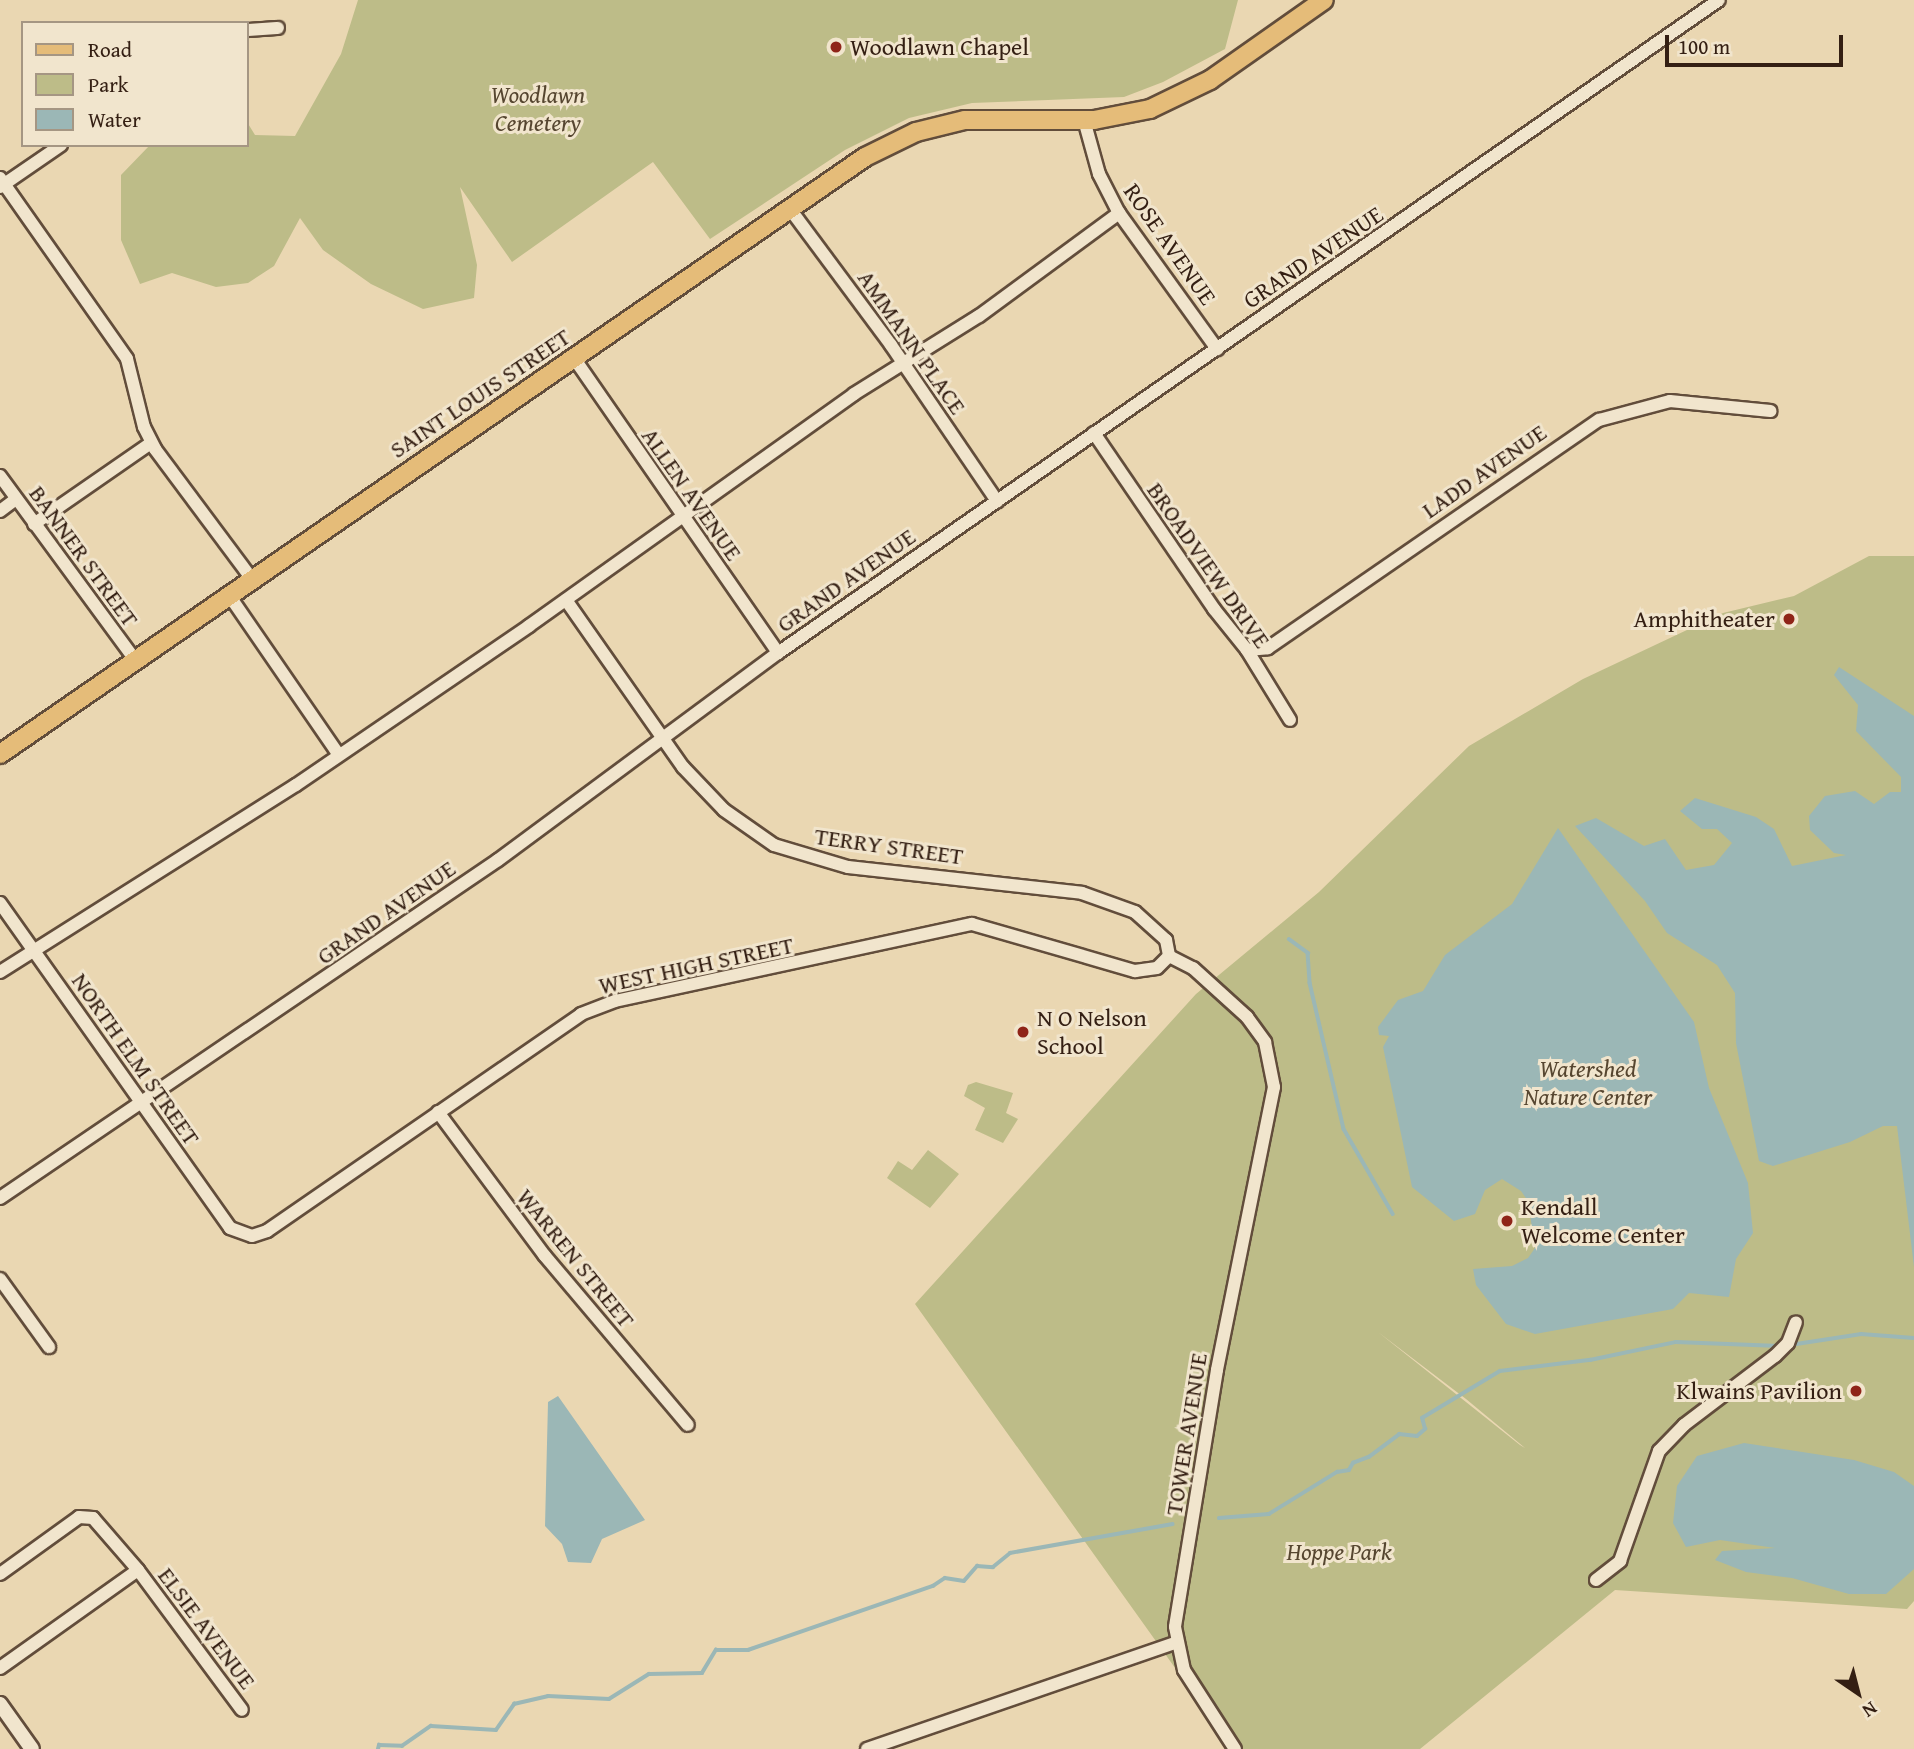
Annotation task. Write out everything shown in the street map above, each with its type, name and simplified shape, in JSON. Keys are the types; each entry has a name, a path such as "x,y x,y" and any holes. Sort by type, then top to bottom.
{"main road":[{"name":"SAINT LOUIS STREET","path":"0,754 865,157 916,132 965,120 1084,120 1121,116 1173,100 1324,0"}],"street":[{"name":"GRAND AVENUE","path":"0,1198 498,860 778,653 1719,0"},
{"path":"248,30 278,28"},
{"name":"ROSE AVENUE","path":"1084,120 1099,174 1119,212 1217,349"},
{"path":"58,147 2,183 127,359 151,443 252,579"},
{"name":"AMMANN PLACE","path":"790,209 903,363 997,501"},
{"path":"0,972 228,830 339,755 566,600 681,515 903,363 979,316 1119,212"},
{"name":"ALLEN AVENUE","path":"574,358 778,653"},
{"name":"LADD AVENUE","path":"1247,650 1268,648 1600,420 1670,401 1771,411"},
{"name":"BROADVIEW DRIVE","path":"1094,433 1214,609 1247,650 1290,720"},
{"path":"34,524 151,443"},
{"name":"BANNER STREET","path":"0,477 135,660"},
{"path":"0,511 16,499"},
{"path":"229,595 339,755"},
{"name":"TERRY STREET","path":"566,600 663,738 724,810 774,845 848,867 1082,893 1135,912 1166,940 1169,956"},
{"name":"NORTH ELM STREET","path":"0,903 230,1228 242,1235"},
{"name":"WEST HIGH STREET","path":"242,1235 267,1231 438,1112 599,1006 957,926 988,926 1135,971 1157,968 1169,956"},
{"name":"TOWER AVENUE","path":"1169,956 1193,968 1247,1017 1269,1054 1274,1087 1217,1370 1175,1643"},
{"name":"WARREN STREET","path":"438,1112 545,1256 688,1425"},
{"path":"0,1279 49,1346"},
{"path":"1597,1580 1620,1561 1659,1451 1684,1425 1775,1356 1788,1343 1796,1322"},
{"name":"ELSIE AVENUE","path":"0,1574 86,1516 99,1523 138,1570 242,1710"},
{"path":"0,1668 138,1570"},
{"path":"867,1749 1175,1643 1184,1670 1235,1749"},
{"path":"0,1704 32,1749"}],"green space":[{"name":"Woodlawn Cemetery","path":"358,0 1238,0 1225,49 1163,82 1124,97 972,103 909,118 845,150 710,239 653,162 512,262 460,187 477,265 474,298 423,309 371,284 323,250 300,218 274,266 248,283 216,287 172,273 140,284 121,240 121,175 148,147 248,147 248,124 255,135 295,136 341,54"},
{"name":"Watershed Nature Center","path":"1869,556 1914,556 1914,1601 1907,1609 1615,1590 1420,1749 1233,1749 915,1304 1196,994 1319,892 1469,746 1583,679 1723,613 1794,596","holes":["1378,1332 1466,1399 1525,1448"]},
{"path":"976,1082 1013,1093 1006,1113 1018,1119 1003,1143 975,1130 985,1108 964,1096 968,1085"},
{"path":"928,1150 959,1174 930,1208 887,1178 898,1161 912,1170"}],"water":[{"path":"1839,667 1914,716 1914,1267 1897,1126 1883,1126 1850,1142 1773,1166 1759,1161 1736,1043 1735,993 1717,965 1667,933 1645,901 1575,826 1596,818 1644,846 1665,839 1686,870 1714,865 1732,843 1717,829 1702,829 1680,811 1695,798 1756,817 1774,829 1792,866 1846,855 1834,853 1810,830 1809,816 1825,796 1855,791 1874,804 1890,792 1901,792 1901,777 1856,731 1858,705 1834,675"},
{"path":"1558,828 1694,1022 1709,1088 1748,1183 1753,1233 1736,1259 1729,1297 1689,1293 1673,1309 1535,1334 1506,1324 1476,1285 1473,1269 1512,1266 1528,1258 1535,1248 1528,1201 1521,1191 1502,1179 1485,1190 1475,1214 1454,1221 1412,1187 1383,1047 1389,1036 1379,1035 1378,1027 1398,1000 1423,991 1445,955 1512,904"},
{"path":"558,1396 645,1520 602,1539 591,1563 568,1562 562,1544 545,1526 548,1402"},
{"path":"1744,1443 1854,1460 1894,1472 1914,1486 1914,1569 1886,1594 1849,1594 1792,1578 1746,1572 1715,1560 1722,1551 1775,1548 1720,1540 1686,1547 1673,1523 1677,1486 1697,1456"}],"waterway":[{"path":"1289,939 1308,953 1310,983 1344,1129 1393,1214"},
{"path":"1790,1345 1861,1334 1914,1338"},
{"path":"1219,1518 1269,1514 1337,1472 1349,1470 1353,1463 1369,1457 1399,1434 1417,1436 1425,1429 1422,1418 1500,1371 1590,1360 1676,1342 1779,1346"},
{"path":"378,1749 379,1745 402,1746 431,1726 496,1730 514,1704 548,1696 609,1699 649,1674 702,1673 716,1650 748,1650 933,1586 945,1578 964,1581 977,1566 993,1567 1010,1553 1172,1524"}],"place":[{"name":"Woodlawn Chapel","path":"836,47"},
{"name":"Amphitheater","path":"1789,619"},
{"name":"N O Nelson School","path":"1023,1032"},
{"name":"Kendall Welcome Center","path":"1507,1221"},
{"name":"Klwains Pavilion","path":"1856,1391"}],"park label":[{"name":"Hoppe Park","path":"1339,1552"}]}
